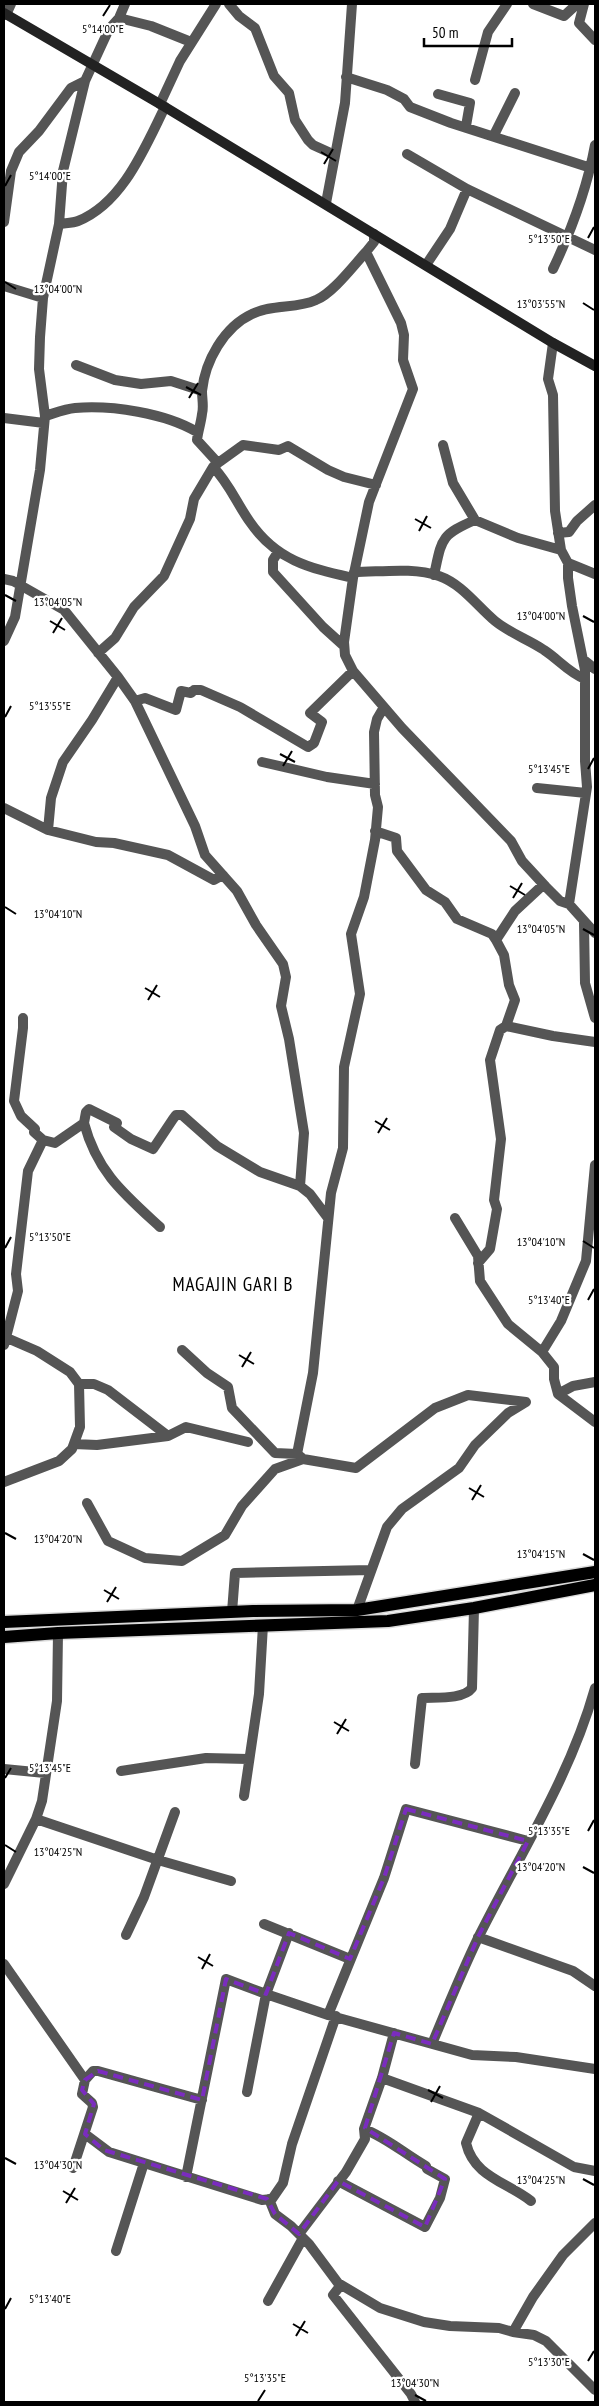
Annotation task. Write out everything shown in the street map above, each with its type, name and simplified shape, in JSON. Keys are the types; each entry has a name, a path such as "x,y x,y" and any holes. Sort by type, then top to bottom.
{"main road":[{"path":"4,1622 232,1612 357,1610 595,1572"},
{"path":"4,1637 58,1633 388,1621 474,1608 595,1585"}],"street":[{"path":"11,4 5,14 163,105 553,343 595,366"},
{"path":"4,641 16,618 40,470 44,420 39,369 43,298 59,224 63,171 85,81 109,29 119,18 125,4"},
{"path":"59,224 77,222 109,200 135,166 191,42 216,4"},
{"path":"229,4 239,16 255,28 274,76 289,93 295,120 308,140 313,145 335,155"},
{"path":"326,203 342,124 352,4"},
{"path":"475,80 488,32 507,4"},
{"path":"533,4 564,16 577,4"},
{"path":"584,4 579,23 595,40"},
{"path":"119,18 151,26 191,42"},
{"path":"346,77 387,90 404,99 410,107 591,168"},
{"path":"4,222 11,171 19,152 39,131 71,88 85,81"},
{"path":"494,135 515,93"},
{"path":"438,94 470,103 466,126"},
{"path":"553,269 568,238 586,188 595,145"},
{"path":"407,154 467,190 595,250"},
{"path":"426,265 450,229 467,190"},
{"path":"374,234 374,242 366,252 318,300 260,311 242,321 214,352 207,366 202,392 203,414 197,440 216,465 250,522 278,552 297,563 354,575 417,572 434,575 463,590 493,620 514,635 523,636 555,657 571,672 585,678"},
{"path":"366,252 400,323 404,335 403,360 412,383 411,395 400,418 369,502 354,575 344,646 345,655 353,671 384,707 453,782 490,816 512,841 522,861 560,901 569,904 595,933"},
{"path":"4,286 43,298"},
{"path":"553,343 548,379 554,395 555,511 561,550 568,563 572,606 585,661 586,793 569,904"},
{"path":"76,365 115,380 141,384 171,381 202,392"},
{"path":"4,418 44,420 76,408 116,408 167,420 198,432"},
{"path":"98,653 115,638 134,607 164,576 190,519 194,500 216,465 242,445 279,450 288,446 336,473 376,485"},
{"path":"442,445 453,483 475,520 518,538 561,550"},
{"path":"558,533 569,532 577,521 595,504"},
{"path":"434,575 441,543 448,534 475,520"},
{"path":"278,552 274,560 273,572 323,627 344,646"},
{"path":"568,563 595,574"},
{"path":"4,579 13,581 64,610 118,677 135,701 198,832 205,855 237,891 256,925 274,947 283,964 286,977 281,1006 290,1040 304,1133 300,1186"},
{"path":"585,661 595,669"},
{"path":"135,701 145,698 176,710 181,691 191,693 194,690 201,690 240,707 308,748 314,743 322,722 310,713 353,671"},
{"path":"48,830 50,798 63,762 92,720 118,677"},
{"path":"300,1457 313,1373 328,1218 333,1184 343,1148 344,1067 360,994 351,934 364,897 375,831 378,806 374,732 377,719 384,707"},
{"path":"262,762 327,777 376,784"},
{"path":"537,788 586,793"},
{"path":"4,808 48,830 96,842 114,843 168,855 214,880 223,875"},
{"path":"375,831 396,838 397,851 415,877 426,890 445,902 457,918 492,934 504,954 509,985 515,1000 506,1026 500,1030 490,1060 501,1139 494,1200 497,1208 490,1236 490,1249 478,1263"},
{"path":"496,940 515,912 544,885"},
{"path":"584,922 585,983 595,1018"},
{"path":"22,1018 23,1028 14,1101 21,1116 35,1128 34,1132 42,1140 55,1143 84,1122"},
{"path":"506,1026 553,1036 595,1042"},
{"path":"160,1227 113,1182 98,1162 84,1122 86,1112 89,1109 117,1123 114,1127 131,1139 153,1149 176,1115 182,1116 217,1146 234,1157 260,1172 300,1186 310,1194 328,1218"},
{"path":"4,1482 60,1461 72,1449 80,1428 79,1384 70,1372 37,1351 5,1342 18,1291 16,1274 28,1171 42,1140"},
{"path":"542,1352 561,1321 586,1261 595,1165"},
{"path":"454,1218 470,1240 478,1256 480,1281 508,1324 542,1352 554,1367 554,1379 558,1394 595,1422"},
{"path":"182,1350 207,1373 228,1387 232,1408 275,1453 356,1468 435,1408 468,1395 526,1402 508,1414 475,1445 459,1468 402,1509 387,1527 357,1610"},
{"path":"558,1394 573,1386 595,1382"},
{"path":"79,1384 94,1384 108,1390 168,1436"},
{"path":"74,1444 98,1445 168,1436 186,1427 248,1442"},
{"path":"87,1503 108,1541 146,1558 182,1561 225,1535 242,1506 275,1469 300,1457"},
{"path":"232,1612 235,1573 371,1570"},
{"path":"415,1764 422,1698 466,1694 472,1688 474,1608"},
{"path":"244,1796 259,1694 263,1625"},
{"path":"4,1884 36,1819 42,1801 57,1701 58,1633"},
{"path":"432,2044 478,1937 560,1784 585,1724 595,1688"},
{"path":"121,1771 206,1758 248,1759"},
{"path":"4,1769 45,1773"},
{"path":"84,2134 109,2152 262,2200 269,2199 278,2193 283,2183 292,2144 350,1959 384,1878 406,1808 528,1841"},
{"path":"126,1935 144,1897 175,1812"},
{"path":"36,1819 158,1860 231,1881"},
{"path":"264,1924 350,1959"},
{"path":"247,2092 266,1994 289,1933"},
{"path":"478,1937 573,1971 595,1986"},
{"path":"4,1964 84,2080"},
{"path":"186,2177 224,1981 229,1979 266,1994 332,2016 472,2056 516,2057 595,2069"},
{"path":"268,2301 301,2236 365,2140 364,2129 382,2078 394,2033"},
{"path":"74,2168 93,2107 92,2103 82,2094 84,2080 93,2071 202,2100"},
{"path":"382,2078 479,2113 574,2167 595,2171"},
{"path":"479,2113 466,2143 471,2161 482,2171 531,2201"},
{"path":"338,2181 425,2228 431,2212 440,2198 445,2179 427,2169 390,2142 364,2129"},
{"path":"116,2252 144,2163"},
{"path":"269,2199 275,2214 301,2236 319,2256 327,2271 340,2285 380,2308 403,2317 450,2326 485,2326 534,2335 546,2341 595,2390"},
{"path":"513,2332 533,2297 563,2255 595,2223"},
{"path":"340,2285 333,2295 411,2394 415,2402"}],"highlighted area":[{"path":"406,1809 528,1841 478,1937 432,2044 394,2033 365,2128 445,2179 425,2227 338,2181 299,2234 275,2214 267,2199 104,2150 85,2134 94,2104 82,2090 85,2080 98,2071 202,2100 226,1979 266,1994 289,1933 350,1959 384,1878"}],"district":[{"name":"MAGAJIN GARI B","path":"233,1284"}]}
